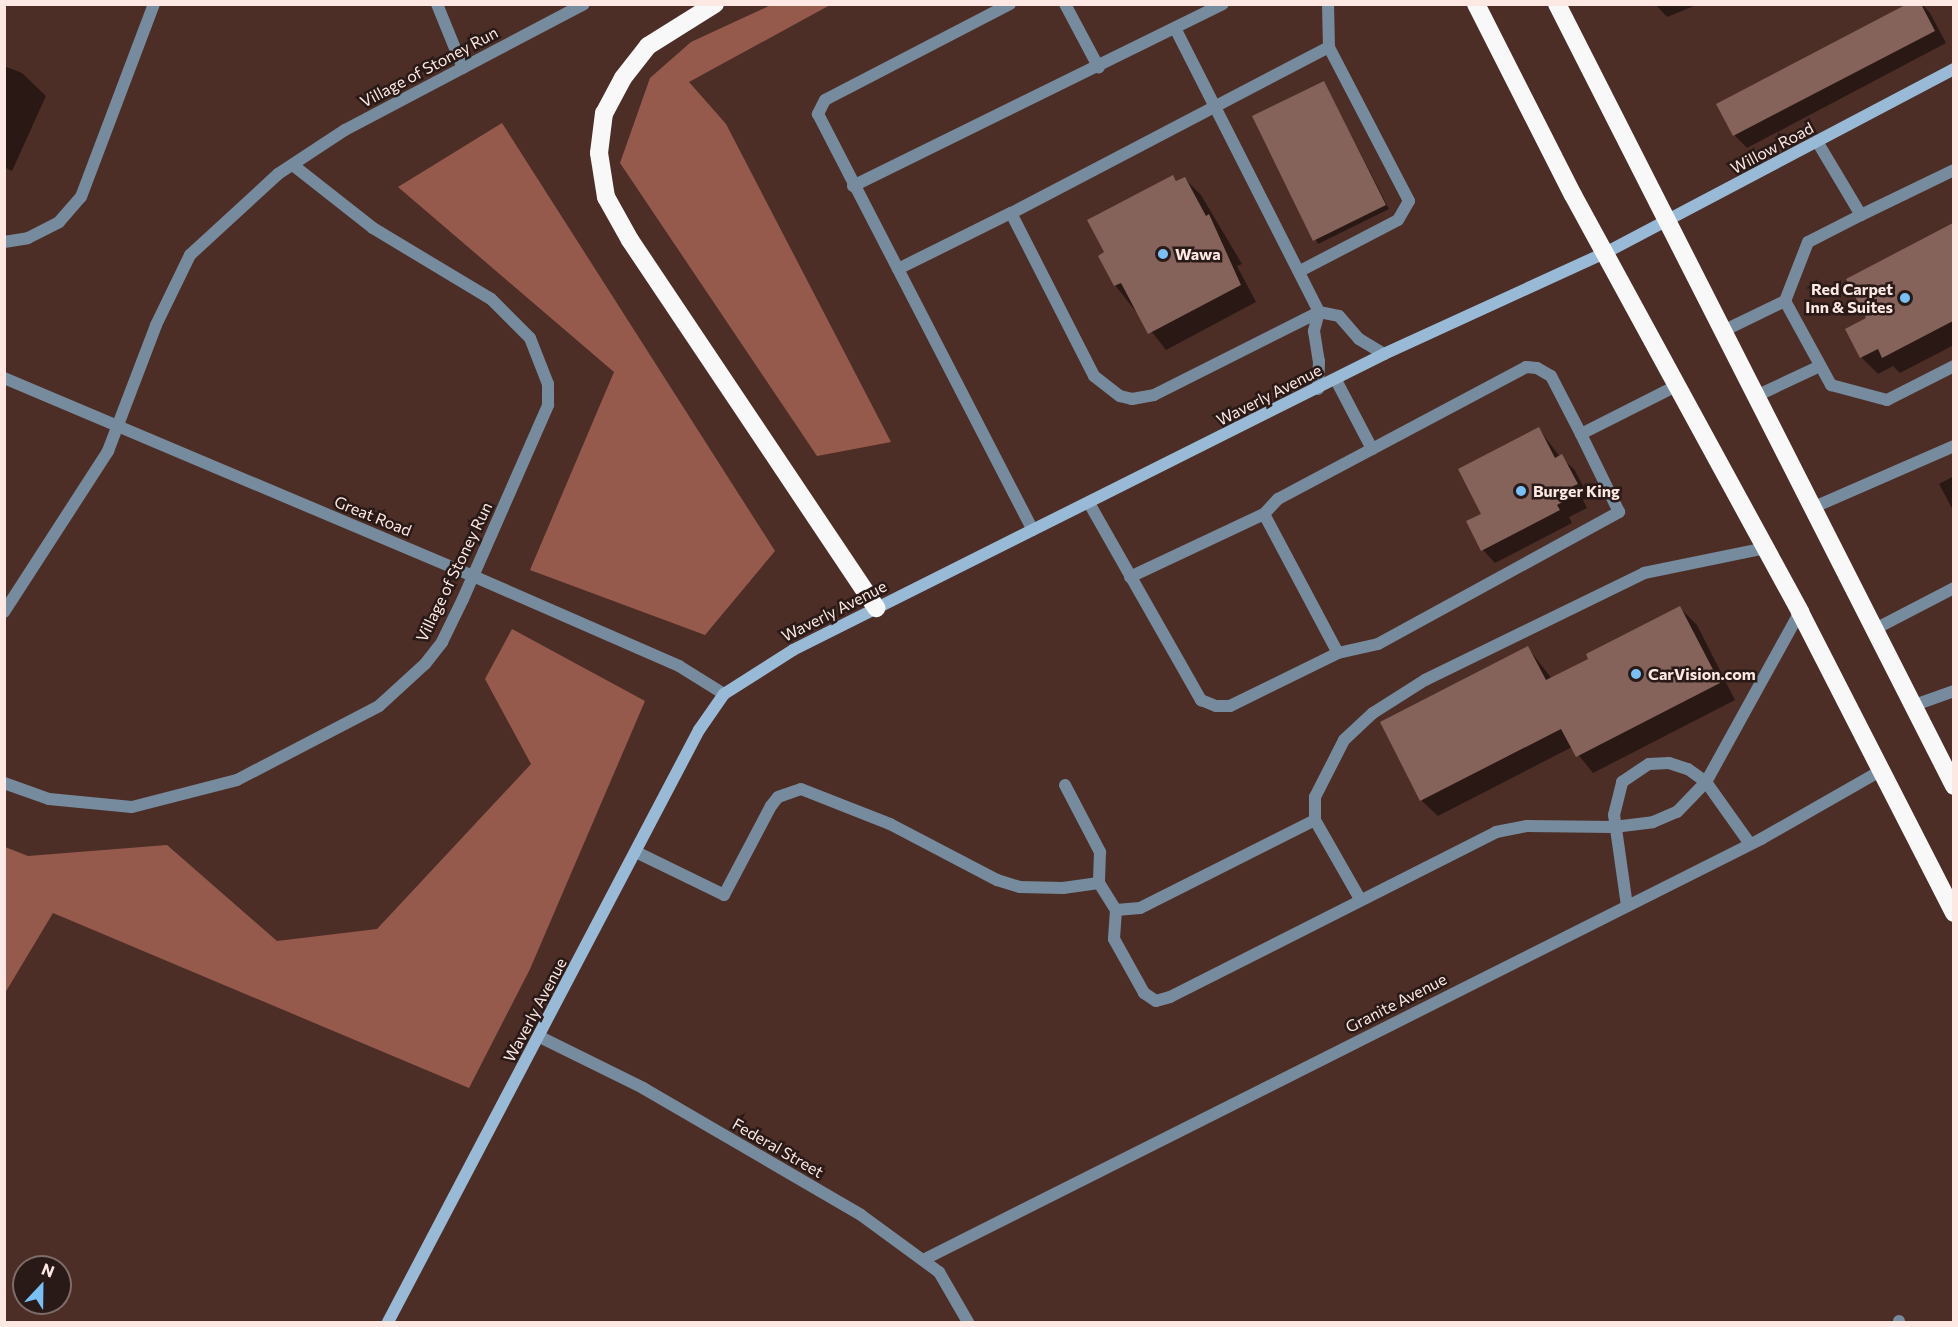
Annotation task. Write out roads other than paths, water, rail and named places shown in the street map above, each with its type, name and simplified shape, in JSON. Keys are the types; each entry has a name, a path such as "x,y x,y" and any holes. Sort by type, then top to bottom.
{"highway":[{"path":"715,4 648,46 623,78 604,113 599,153 606,197 630,240 876,608"},
{"path":"1476,4 1605,254 1800,612 1953,913"},
{"path":"1557,4 1953,786"}],"street":[{"path":"4,242 28,238 59,222 81,198 154,4"},
{"path":"436,4 463,68"},
{"path":"1010,4 820,105 818,117 1033,530"},
{"path":"1065,4 1099,68"},
{"path":"853,186 1099,68 1223,4"},
{"path":"1300,271 1398,220 1409,201 1329,47 1328,4"},
{"name":"Village of Stoney Run","path":"4,612 91,482 119,429 156,326 190,255 278,174 345,130 583,5"},
{"path":"1175,28 1319,312 1314,331 1319,361 1318,389"},
{"path":"898,269 1011,213 1329,47"},
{"name":"Willow Road","path":"1605,254 1818,143 1953,69"},
{"path":"1818,143 1861,215"},
{"name":"Village of Stoney Run","path":"4,783 49,799 132,807 237,780 351,723 403,686 442,642 473,576 548,405 548,384 530,338 491,299 373,228 293,165"},
{"path":"1723,331 1785,301 1808,242 1953,170"},
{"path":"1011,213 1094,376 1120,396 1143,399 1154,395 1319,312 1339,316 1359,339 1384,354"},
{"name":"Waverly Avenue","path":"388,1323 699,730 724,694 793,650 1384,354 1605,254"},
{"path":"1785,301 1831,385 1887,399 1953,366"},
{"path":"1756,396 1820,366"},
{"path":"1089,503 1192,690 1208,704 1230,706 1338,653 1378,644 1619,512 1551,376 1537,368 1526,367 1278,499 1264,514 1130,577"},
{"name":"Great Road","path":"4,378 119,429 473,576 680,666 724,694"},
{"path":"1336,380 1372,449"},
{"path":"1581,434 1678,385"},
{"path":"1812,508 1953,446"},
{"path":"1264,514 1338,653"},
{"path":"1360,899 1315,819 1315,797 1326,769 1344,740 1373,713 1425,680 1644,573 1766,548"},
{"path":"1875,629 1953,588"},
{"path":"1065,785 1100,852 1099,883 1116,910 1114,939 1144,993 1156,1000 1170,998 1360,899 1496,832 1527,826 1614,827 1665,819 1706,782 1800,612"},
{"path":"1912,706 1953,691"},
{"path":"1627,906 1614,827 1616,794 1622,783 1649,764 1678,766 1706,782 1750,844"},
{"name":"Granite Avenue","path":"925,1259 1750,844 1880,771"},
{"path":"636,852 724,896 771,806 778,797 801,789 890,824 997,880 1020,887 1063,888 1099,883"},
{"path":"1116,910 1140,908 1315,819"},
{"name":"Federal Street","path":"540,1037 652,1094 861,1215 925,1259 954,1294 968,1323"}],"place":[{"name":"Wawa","path":"1163,254"},
{"name":"Red Carpet Inn & Suites","path":"1905,298"},
{"name":"Burger King","path":"1521,491"},
{"name":"CarVision.com","path":"1636,674"}]}
